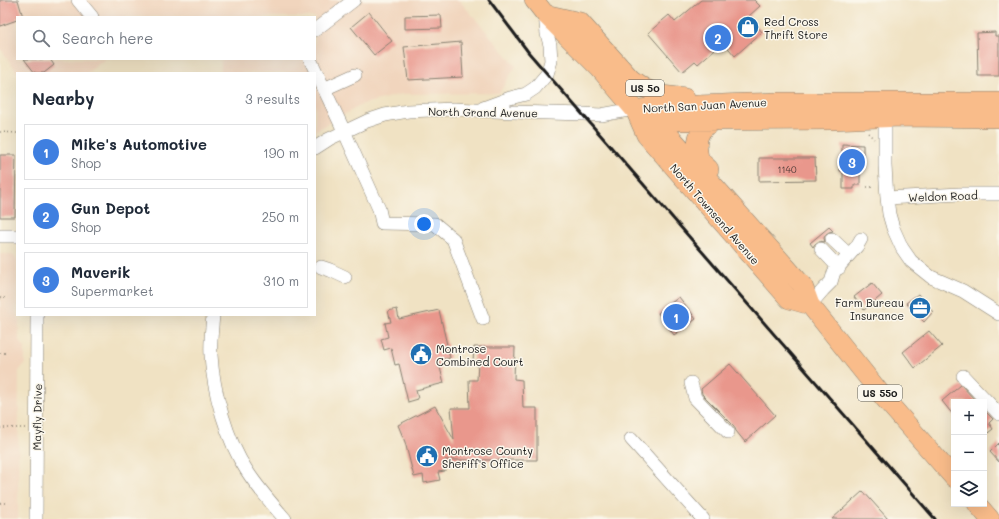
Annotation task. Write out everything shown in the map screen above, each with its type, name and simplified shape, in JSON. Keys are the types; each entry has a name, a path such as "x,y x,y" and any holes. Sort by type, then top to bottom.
{"highway":[{"name":"US 50","path":"539,7 580,22 631,79 644,88 662,95 689,99 751,99 773,102"},
{"name":"North Townsend Avenue","path":"539,7 600,69 634,109 671,137 803,286 810,305 885,399 951,475"},
{"name":"North San Juan Avenue","path":"634,109 773,102 999,102"},
{"name":"North San Juan Avenue","path":"634,109 666,122 886,118 999,118"},
{"name":"North Townsend Avenue","path":"634,109 646,135 789,299 810,305"},
{"path":"715,121 708,124 699,134 697,147 699,159 748,213 752,229"},
{"path":"980,507 990,519"}],"street":[{"path":"78,0 91,16"},
{"path":"316,29 354,0"},
{"path":"476,110 526,94 535,88 547,74 551,60 550,45 539,7"},
{"path":"310,60 379,209 382,223 435,224 453,239 482,319"},
{"path":"324,89 355,75"},
{"path":"822,102 822,120"},
{"name":"North Grand Avenue","path":"316,147 344,131 367,121 385,115 408,112 454,109 601,115 634,109"},
{"path":"886,118 887,198 893,228 902,248 911,261 931,277 962,291 999,314"},
{"name":"Weldon Road","path":"887,198 960,194 999,194"},
{"path":"0,236 16,236"},
{"path":"832,239 849,255"},
{"path":"810,305 831,282 834,272 839,268 861,239"},
{"path":"821,249 839,268"},
{"path":"321,267 345,278"},
{"name":"Mayfly Drive","path":"36,519 38,316"},
{"path":"213,316 211,355 214,384 223,415 233,443 246,469 265,496 285,519"},
{"path":"964,376 999,414"},
{"path":"691,382 695,398 728,432"},
{"path":"631,439 703,519"}],"path":[{"path":"0,132 16,133"},
{"path":"867,133 870,134 876,142"},
{"path":"867,187 877,185"},
{"path":"0,298 6,298"},
{"path":"0,353 6,353"},
{"path":"0,428 26,428"},
{"path":"0,503 5,503"}],"shaded area":[{"path":"0,0 459,0 516,66 499,93 402,94 363,104 316,130 316,72 221,72 221,60 316,60 316,16 16,16 16,60 104,60 88,72 17,72 0,48"},
{"path":"0,254 11,254 16,258 16,316 19,316 19,340 25,348 25,363 19,371 18,519 0,519"}],"building":[{"path":"0,0 18,0 23,16 16,16 16,20 0,26"},
{"path":"701,0 754,0 760,6 749,16 762,32 735,56 723,42 698,64 695,61 682,72 648,33 669,15 675,22"},
{"path":"369,12 392,41 374,55 351,27"},
{"path":"441,15 442,28 405,29 405,16"},
{"path":"995,32 995,36 999,36 999,76 978,76 977,33"},
{"path":"461,42 463,77 408,80 404,47"},
{"path":"25,60 51,60 54,65 45,72 34,72"},
{"path":"842,144 863,145 863,167 860,167 860,185 854,185 854,189 843,189 843,171 840,171"},
{"path":"0,155 16,155 15,217 0,217"},
{"path":"759,158 815,158 816,180 759,181"},
{"path":"829,227 833,231 826,234 824,238 825,242 819,241 813,247 810,243"},
{"path":"872,283 882,295 864,310 854,297"},
{"name":"Farm Bureau Insurance","path":"918,294 933,312 924,322 906,303"},
{"path":"679,297 696,319 674,335 658,313"},
{"name":"Montrose Combined Court","path":"397,309 399,319 439,310 450,358 438,360 444,383 416,390 418,399 408,402 399,364 395,365 391,348 384,350 381,339 388,337 385,323 391,322 388,311"},
{"path":"929,331 942,346 915,368 903,352"},
{"path":"474,347 515,347 514,379 522,380 523,408 537,408 537,460 445,460 445,471 438,472 440,480 424,483 423,475 414,477 405,442 398,425 435,406 454,440 451,408 470,408 469,380 477,380 478,362 473,362"},
{"path":"730,364 775,415 745,442 734,426 702,394 701,389"},
{"path":"961,385 974,399 951,399 951,412 942,401"},
{"path":"987,413 993,419 989,423 993,429 987,434"},
{"path":"999,443 999,462 990,452"},
{"path":"863,491 888,519 832,519"}],"railway":[{"path":"489,0 529,53 935,519"}],"place":[{"name":"Red Cross Thrift Store","path":"748,27"},
{"name":"Gun Depot","path":"718,38"},
{"name":"Maverik","path":"852,162"},
{"name":"Farm Bureau Insurance","path":"920,308"},
{"name":"Mike's Automotive","path":"676,317"},
{"name":"Montrose Combined Court","path":"421,354"},
{"name":"Montrose County Sheriff's Office","path":"427,456"}]}
